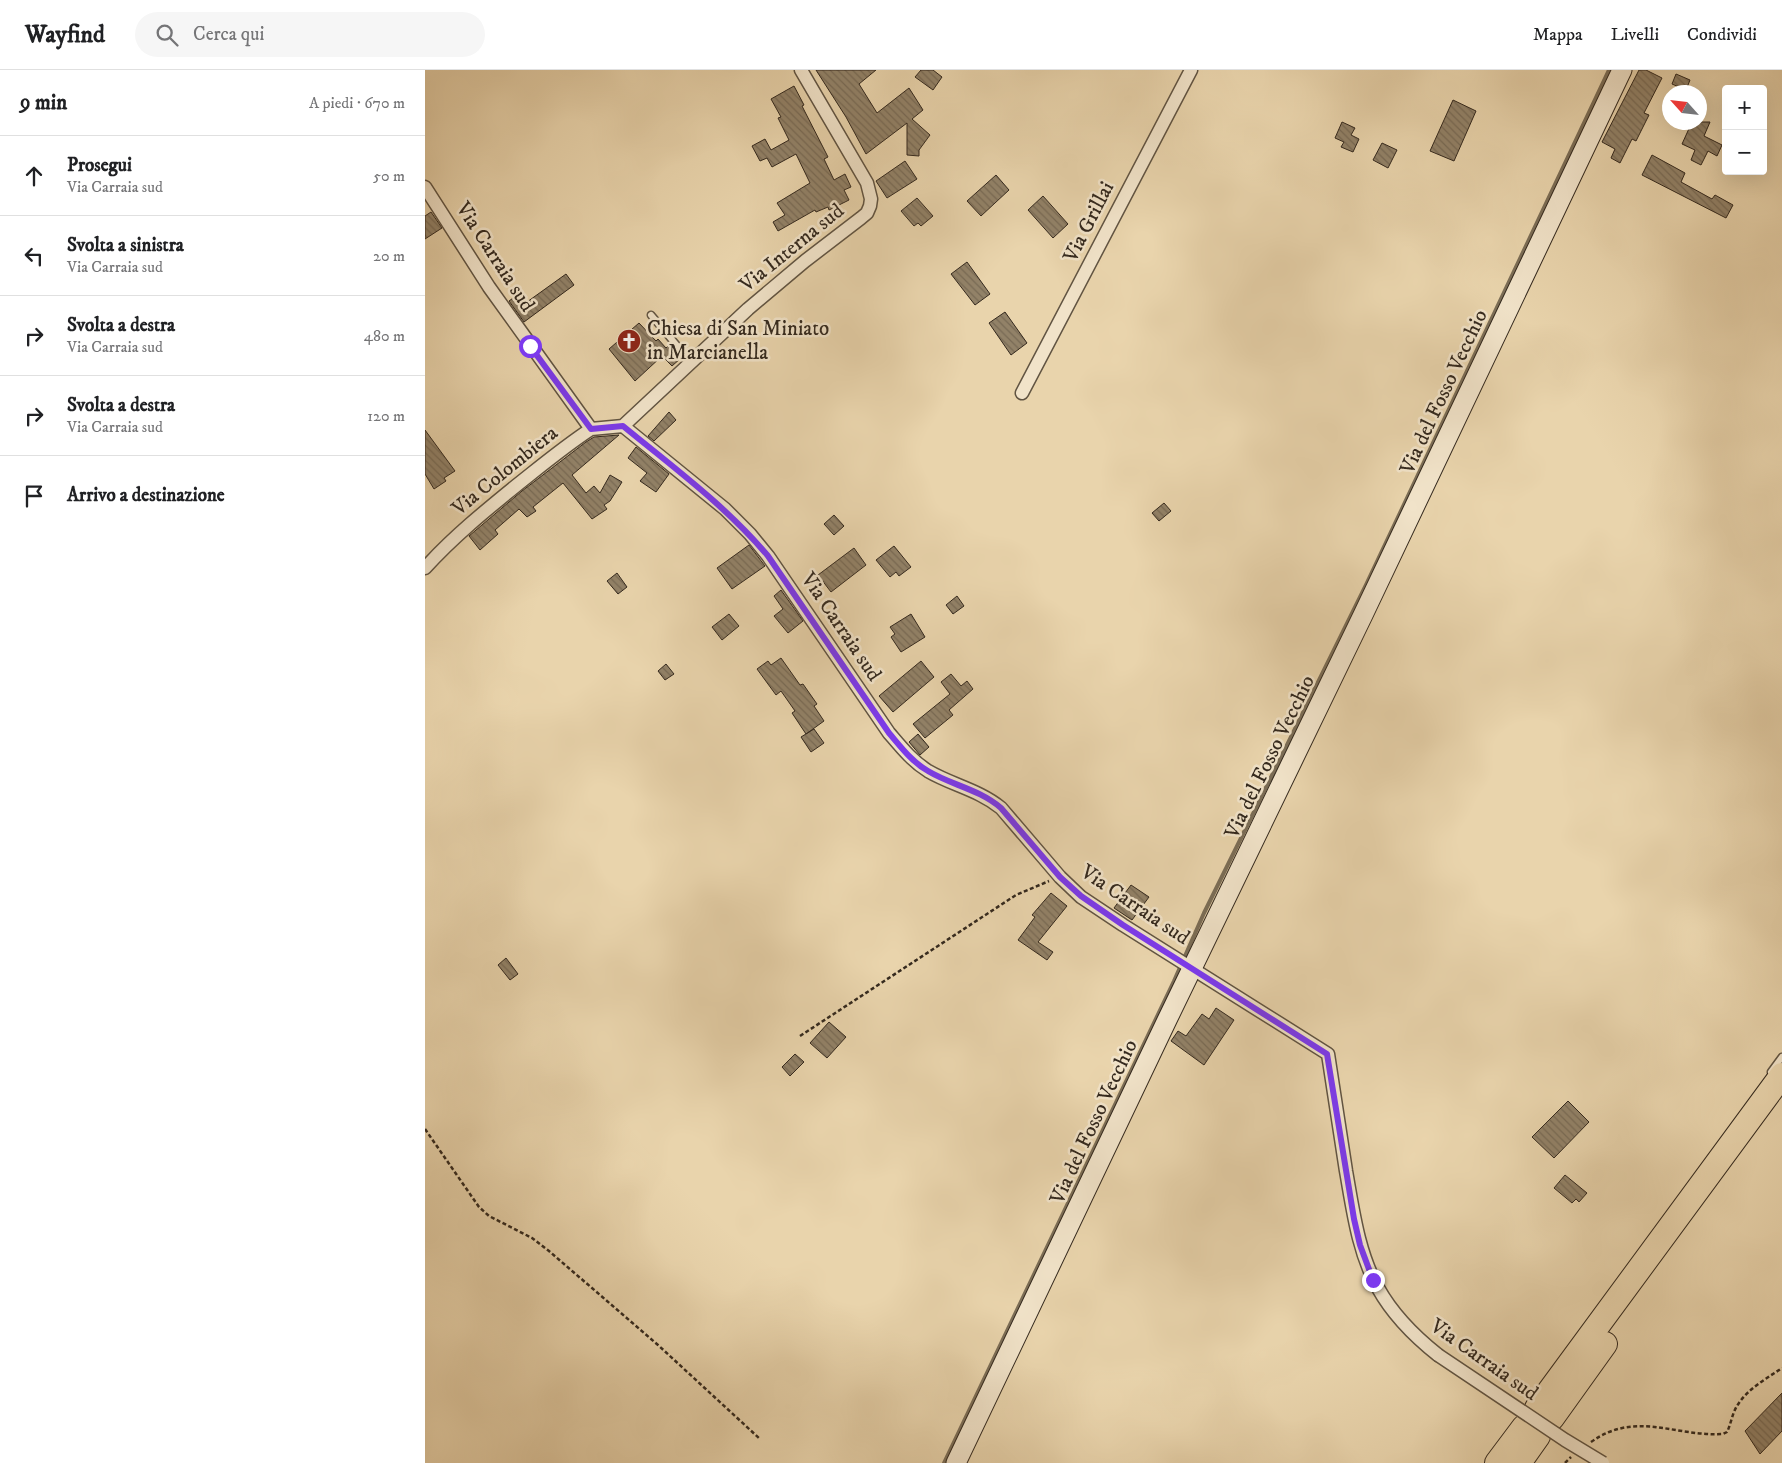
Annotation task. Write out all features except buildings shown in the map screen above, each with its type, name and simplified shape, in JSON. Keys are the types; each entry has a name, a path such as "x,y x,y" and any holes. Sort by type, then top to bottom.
{"highway":[{"path":"1519,1463 1538,1422 1729,1146 1773,1078"},
{"path":"1497,1463 1538,1422 1782,1103"}],"street":[{"name":"Via Interna sud","path":"623,426 748,309 805,261 861,218 869,209 871,199 867,183 801,70"},
{"name":"Via Grillai","path":"1022,392 1191,70"},
{"name":"Via del Fosso Vecchio","path":"956,1463 1186,964 1371,598 1622,70"},
{"name":"Via Carraia sud","path":"425,187 489,287 591,429"},
{"name":"Via Carraia sud","path":"623,426 725,509 750,534 768,556 889,733 911,759 928,771 994,802 1060,877 1081,896 1102,911 1327,1054 1354,1219 1364,1257 1373,1280 1389,1306 1410,1331 1438,1355 1603,1463"},
{"path":"591,429 623,426"},
{"name":"Via Colombiera","path":"425,568 451,541 493,504 591,429"}],"lane":[{"path":"651,315 690,362"},
{"path":"1773,1078 1782,1057"},
{"path":"1729,1146 1739,1120"}],"path":[{"path":"800,1036 1016,895 1060,877"},
{"path":"425,1129 470,1195 489,1216 533,1238 549,1251 658,1345 760,1439"},
{"path":"1590,1442 1602,1434 1618,1428 1637,1426 1723,1434 1727,1432 1736,1407 1744,1397 1757,1385 1782,1368"},
{"path":"1565,1463 1572,1456"}],"waterway":[{"path":"944,1463 1174,981 1204,913 1366,585 1609,70"}],"place":[{"name":"Chiesa di San Miniato in Marcianella","path":"629,341"}],"route":[{"path":"530,346 591,429 623,426 725,509 750,534 768,556 889,733 911,759 928,771 994,802 1060,877 1081,896 1123,925 1327,1054 1354,1219 1360,1245 1373,1280"}]}
